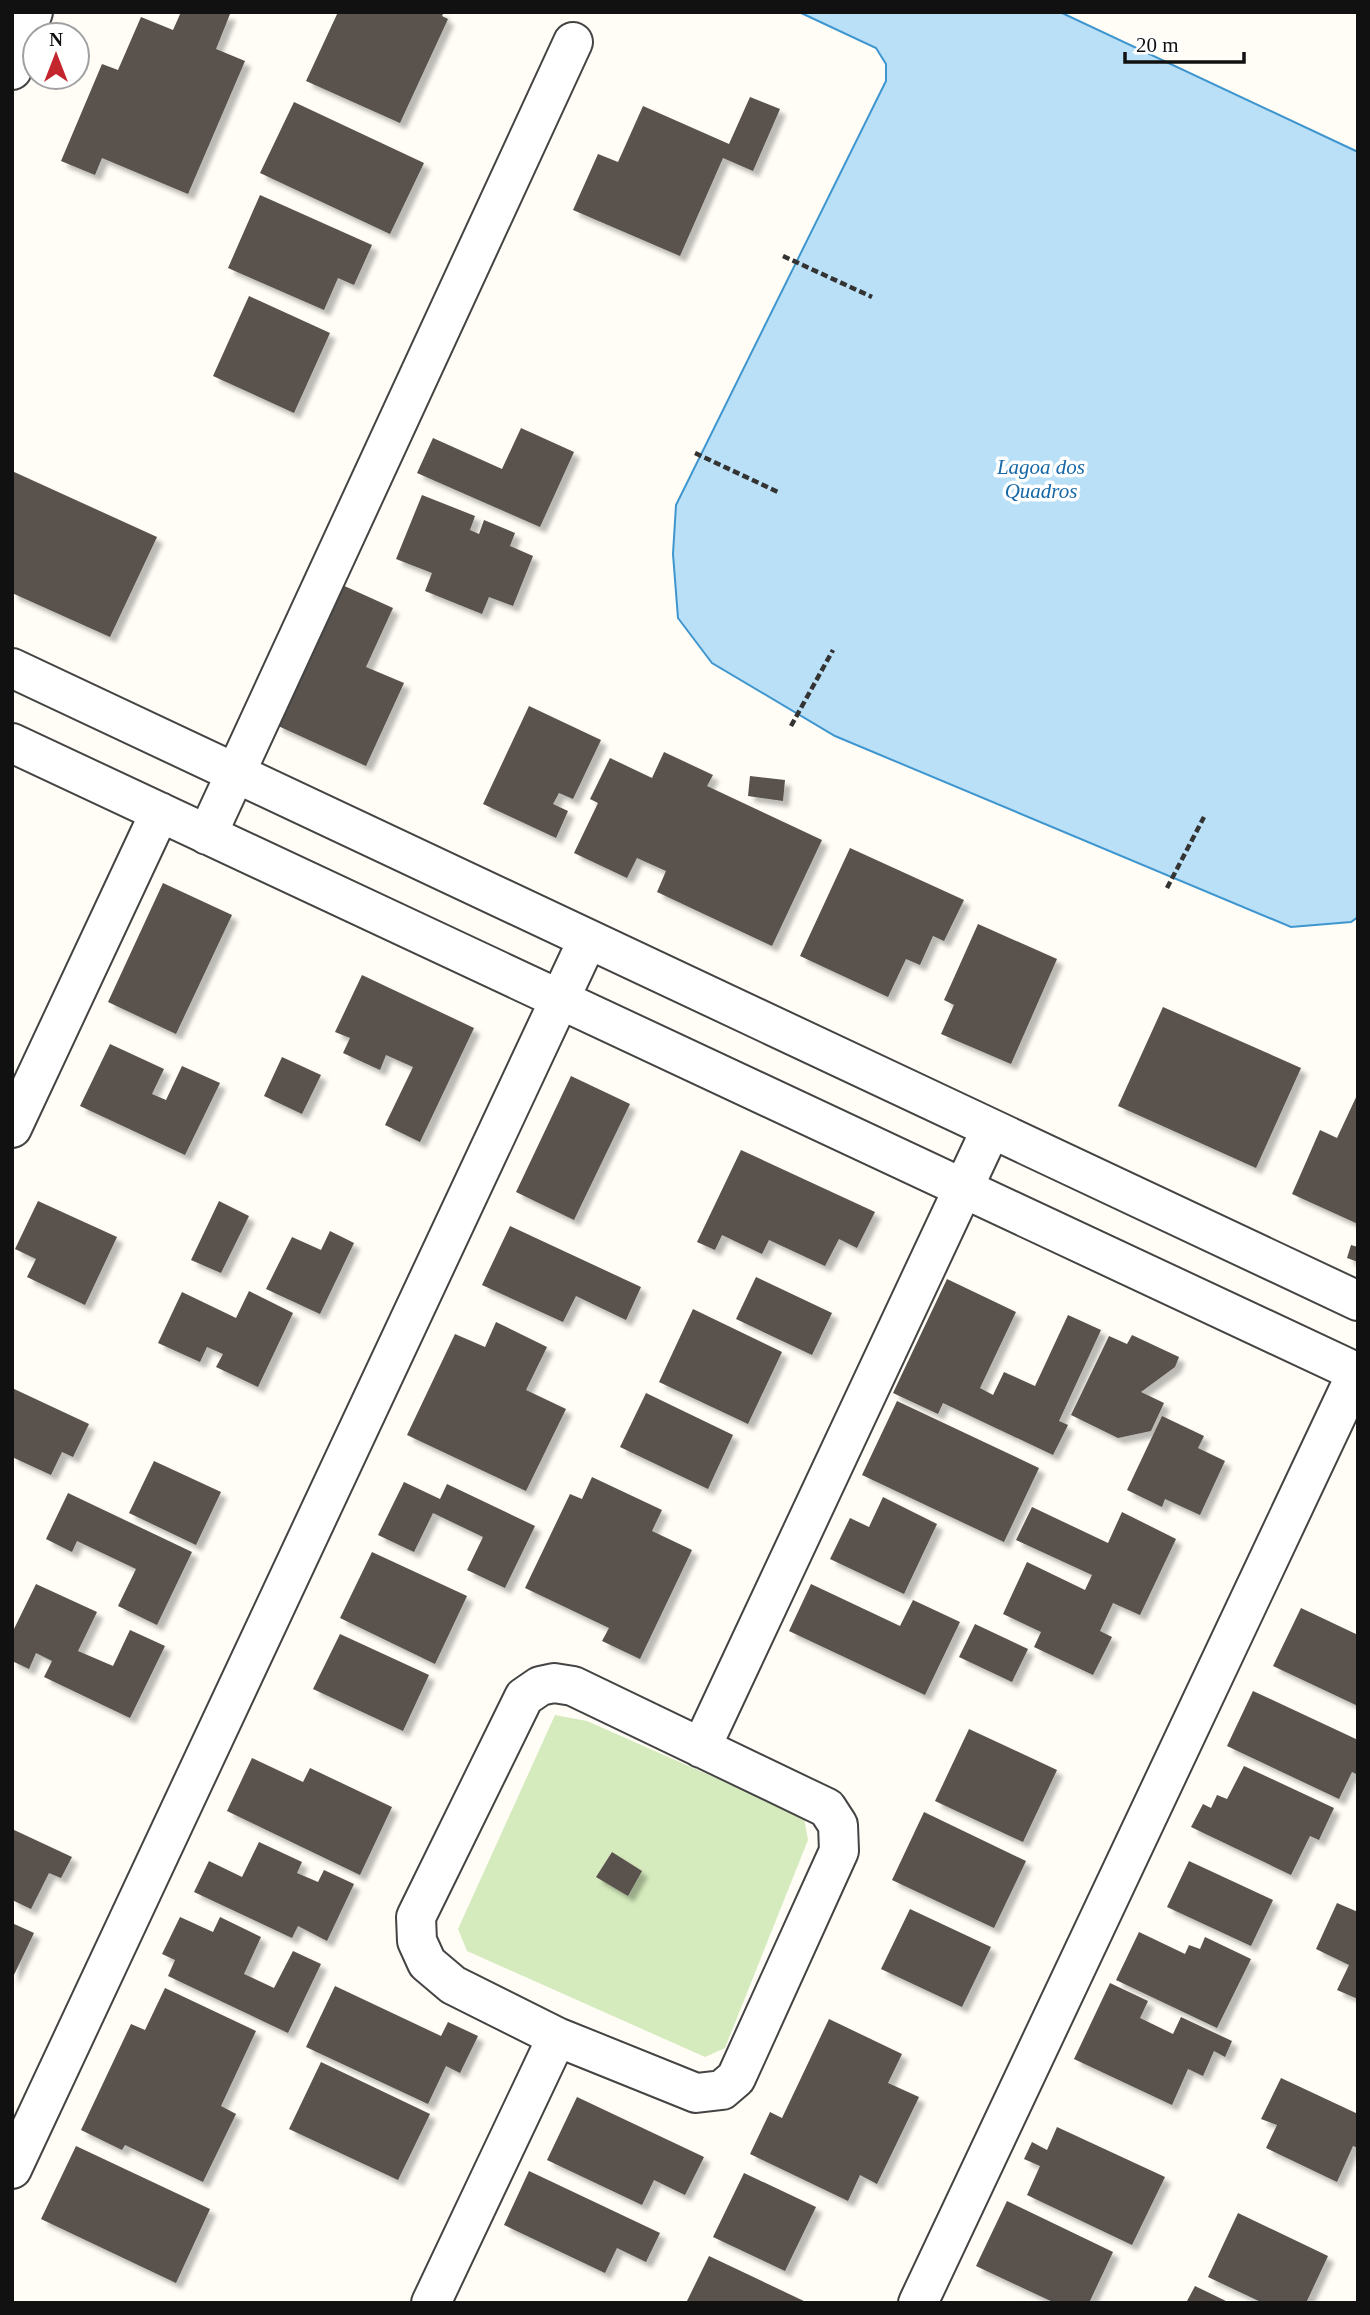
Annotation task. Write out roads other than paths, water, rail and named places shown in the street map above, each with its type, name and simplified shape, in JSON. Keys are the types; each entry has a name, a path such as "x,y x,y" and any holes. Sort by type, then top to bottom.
{"street":[{"path":"12,70 33,12"},
{"path":"207,835 573,41"},
{"path":"12,668 1358,1301"},
{"path":"12,744 1357,1372 918,2303"},
{"path":"12,1128 160,812"},
{"path":"12,2168 588,939"},
{"path":"701,1748 991,1129"},
{"path":"554,1683 573,1686 827,1808 838,1825 839,1851 736,2078 723,2090 696,2093 557,2037 453,1985 427,1963 417,1941 416,1917 524,1697 540,1686 554,1683"},
{"path":"430,2303 557,2037"}],"water":[{"name":"Lagoa dos Quadros","path":"799,12 1060,12 1358,152 1358,917 1351,922 1291,927 835,736 712,663 678,618 673,554 676,505 886,81 886,64 876,48"}]}
